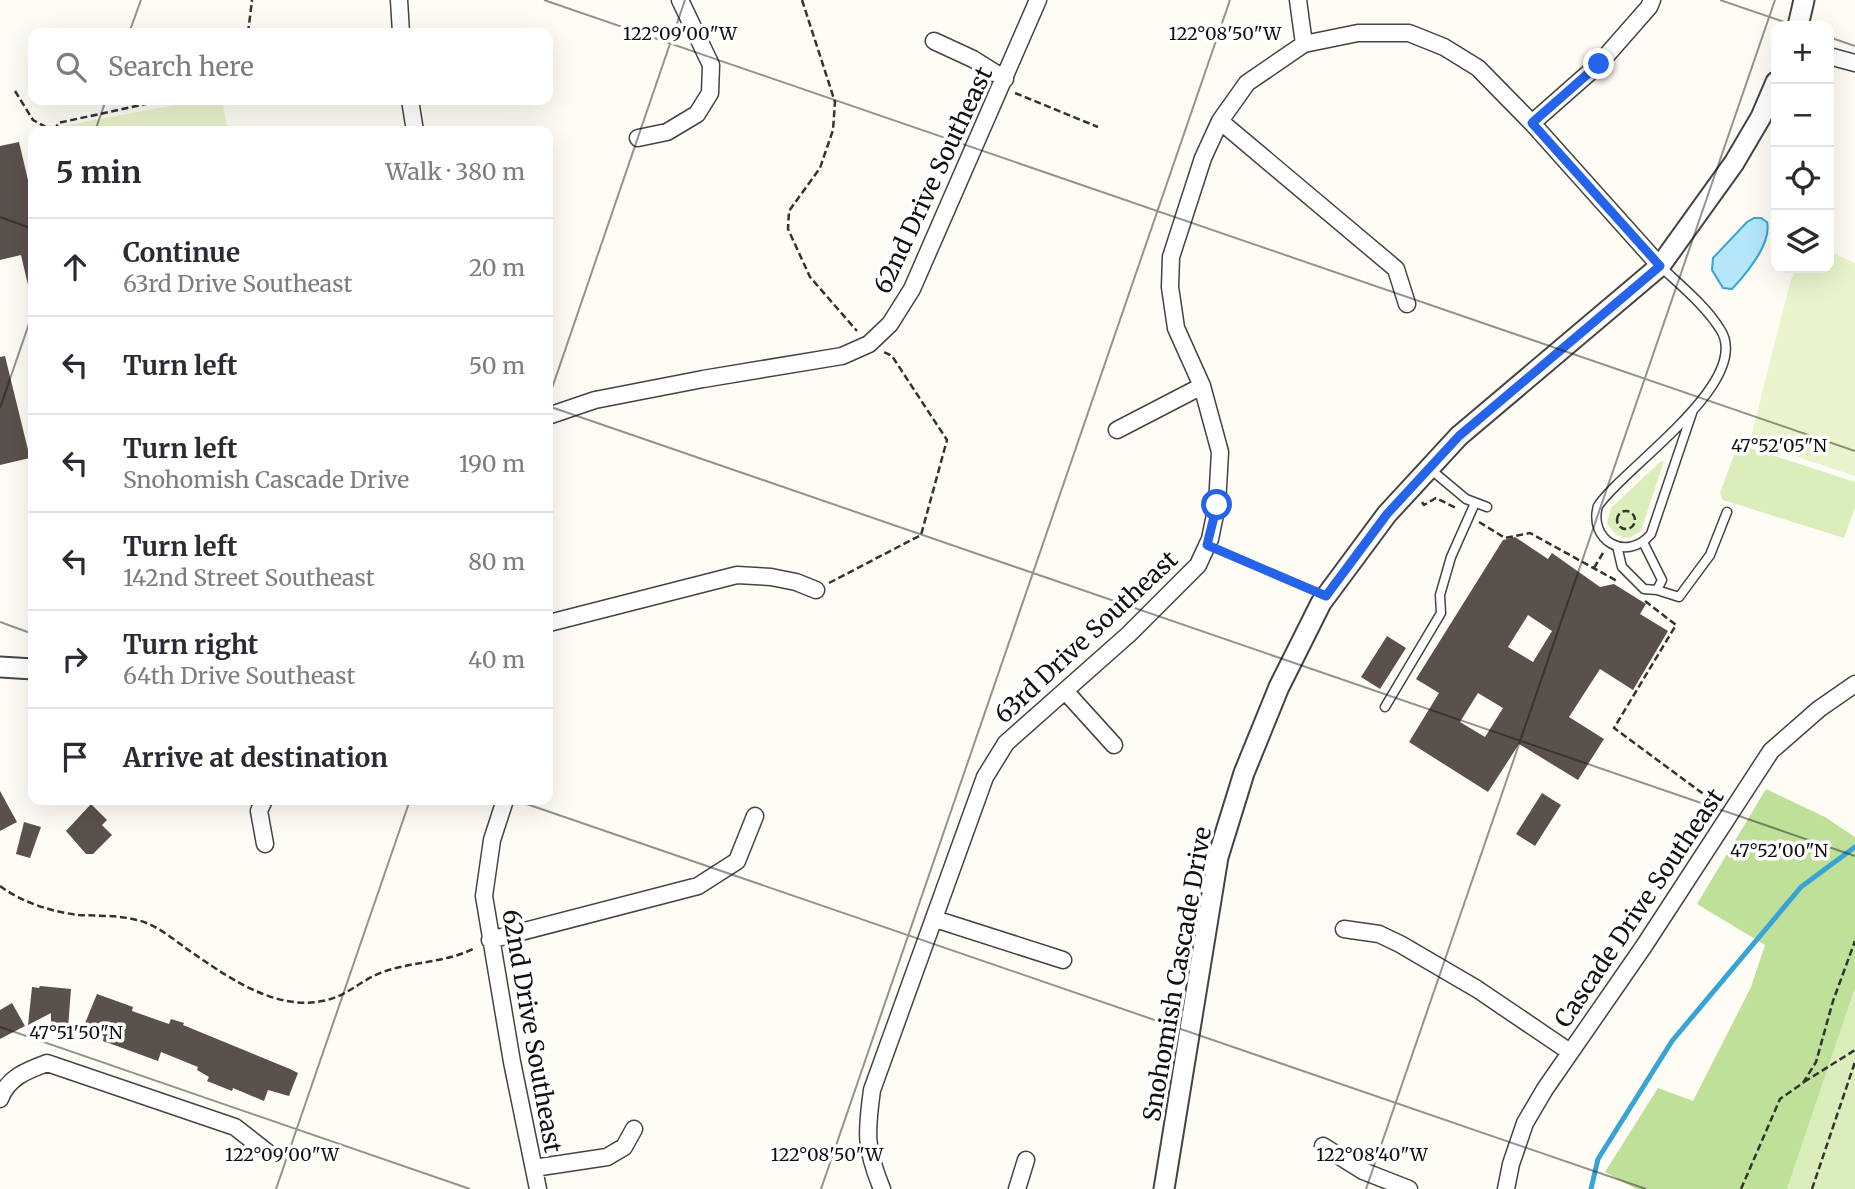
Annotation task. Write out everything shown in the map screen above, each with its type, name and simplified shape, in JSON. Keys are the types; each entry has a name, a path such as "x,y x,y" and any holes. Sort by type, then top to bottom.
{"street":[{"path":"399,0 401,28"},
{"path":"638,138 667,132 697,114 710,93 711,65 680,0"},
{"name":"62nd Drive Southeast","path":"553,414 595,400 842,356 869,344 890,324 912,289 1038,0"},
{"path":"1298,0 1304,44"},
{"path":"1652,0 1649,7 1599,64 1532,123 1660,266"},
{"path":"1799,21 1804,0"},
{"name":"63rd Drive Southeast","path":"882,1189 871,1162 866,1131 872,1090 985,777 1006,743 1129,634 1198,565 1207,545 1217,505 1220,452 1202,386 1176,328 1170,287 1171,257 1203,158 1220,121 1247,83 1304,44 1358,33 1409,33 1444,47 1478,68 1532,123"},
{"path":"934,41 973,59 1005,79"},
{"path":"1834,57 1855,63"},
{"name":"Snohomish Cascade Drive","path":"1164,1189 1218,857 1244,773 1279,687 1326,596 1387,514 1459,436 1660,266 1734,163 1761,117 1775,84"},
{"path":"411,105 414,126"},
{"path":"1220,121 1396,269 1407,304"},
{"path":"1117,430 1202,386"},
{"path":"553,624 737,575 771,577 796,582 816,590"},
{"path":"0,667 28,669"},
{"name":"Cascade Drive Southeast","path":"1506,1189 1511,1164 1525,1123 1771,751 1819,709 1855,684"},
{"path":"1066,692 1114,745"},
{"path":"262,805 259,811 265,844"},
{"name":"62nd Drive Southeast","path":"503,805 492,840 484,896 512,1062 538,1189"},
{"path":"490,940 698,886 737,861 755,816"},
{"path":"935,919 1063,960"},
{"path":"1344,929 1379,934 1400,944 1477,989 1570,1052"},
{"path":"1,1096 20,1073 47,1063 235,1127 267,1152"},
{"path":"534,1168 607,1157 624,1147 634,1129"},
{"path":"1323,1146 1363,1171 1409,1189"},
{"path":"1017,1189 1027,1160"}],"lane":[{"path":"1660,266 1722,330 1726,352 1717,379 1692,413 1598,506 1595,521 1608,541 1617,546 1631,548 1651,534 1692,413"},
{"path":"1429,468 1466,499 1487,507"},
{"path":"1385,707 1441,613 1440,595 1451,557 1475,503"},
{"path":"1617,546 1622,567 1644,589 1679,597 1710,555 1727,512"},
{"path":"1643,542 1662,580 1657,590"}],"path":[{"path":"249,28 252,0"},
{"path":"802,0 835,102 833,130 820,167 789,211 788,229 810,276 869,344 892,356 947,440 921,535 816,590"},
{"path":"1005,79 1015,93 1098,127"},
{"path":"16,91 33,120 44,126"},
{"path":"56,126 58,123 141,105"},
{"path":"1410,489 1424,505 1436,498 1505,537 1530,533 1619,581"},
{"path":"1625,510 1633,513 1636,519 1632,527 1626,529 1618,525 1617,519 1619,513 1625,510"},
{"path":"1207,545 1326,596"},
{"path":"1638,596 1676,625 1614,727 1713,799 1727,818"},
{"path":"0,886 13,896 77,915 139,920 269,997 295,1003 321,1002 346,995 368,977 400,966 461,955 490,940"},
{"path":"1803,1083 1816,1062 1833,1001 1855,942"},
{"path":"1741,1189 1780,1099 1855,1050"},
{"path":"1812,1189 1855,1062"}],"green space":[{"path":"176,105 223,105 227,126 62,126"},
{"path":"1834,253 1855,263 1855,476 1764,446 1751,437 1794,273 1834,273"},
{"path":"1738,444 1855,482 1855,507 1844,538 1723,500 1720,493"},
{"path":"1664,461 1641,531 1629,538 1616,535 1607,523 1611,508"},
{"path":"1766,789 1825,817 1855,837 1855,988 1787,1189 1636,1189 1605,1172 1658,1088 1693,1101 1751,987 1765,945 1697,904"},
{"path":"1855,988 1855,1189 1787,1189"}],"water":[{"path":"1754,218 1767,222 1766,239 1751,267 1732,289 1723,288 1712,270 1713,258"}],"building":[{"path":"19,142 28,180 28,285 21,255 0,260 0,146"},
{"path":"5,356 28,458 0,465 0,357"},
{"path":"1515,537 1548,559 1552,553 1600,587 1614,584 1646,604 1640,614 1668,631 1633,690 1600,669 1569,717 1604,739 1578,780 1519,744 1488,792 1409,742 1439,693 1416,679 1503,540","holes":["1528,615 1552,631 1533,662 1508,647","1478,693 1503,708 1485,737 1460,722"]},
{"path":"1387,636 1406,648 1380,689 1361,677"},
{"path":"0,791 17,822 0,831"},
{"path":"1542,793 1561,805 1535,846 1516,834"},
{"path":"92,805 107,820 102,825 112,835 93,854 86,854 66,831"},
{"path":"24,822 41,827 30,858 16,854"},
{"path":"32,987 71,989 68,1028 51,1026 51,1013 28,1025"},
{"path":"97,994 133,1007 132,1011 169,1024 171,1019 184,1023 183,1025 298,1073 289,1096 268,1090 264,1101 207,1081 209,1077 197,1070 198,1067 161,1052 158,1061 103,1041 104,1036 83,1028"},
{"path":"12,1003 25,1026 0,1039 0,1010"}],"waterway":[{"path":"1591,1189 1598,1159 1672,1041 1801,887 1855,847"}],"route":[{"path":"1217,505 1207,545 1326,596 1387,514 1459,436 1660,266 1532,123 1599,64"}]}
